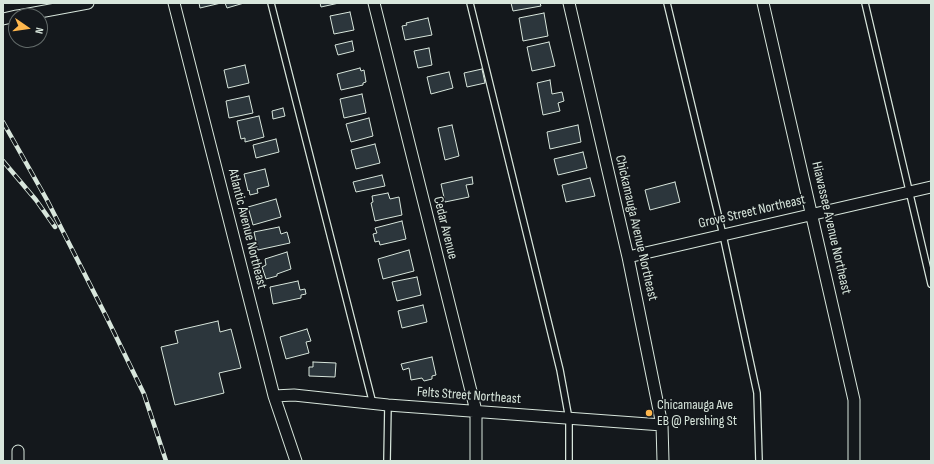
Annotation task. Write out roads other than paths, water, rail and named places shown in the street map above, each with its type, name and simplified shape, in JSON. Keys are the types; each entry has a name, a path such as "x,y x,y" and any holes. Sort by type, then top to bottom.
{"street":[{"path":"48,10 88,3"},
{"name":"Atlantic Avenue Northeast","path":"174,3 274,396 296,461"},
{"name":"Cedar Avenue","path":"374,3 476,411 476,461"},
{"name":"Chickamauga Avenue Northeast","path":"569,3 628,257 662,425 663,461"},
{"name":"Hiawassee Avenue Northeast","path":"763,3 854,400 854,461"},
{"name":"Grove Street Northeast","path":"628,257 812,213 931,187"},
{"name":"Felts Street Northeast","path":"274,396 294,395 373,404 662,425"}],"lane":[{"path":"271,3 373,404"},
{"path":"470,3 560,370 569,419 569,461"},
{"path":"667,3 723,234 757,393 759,461"},
{"path":"865,3 931,284"},
{"path":"387,461 388,405"}],"railway":[{"path":"3,122 47,200 144,394 166,461"},
{"path":"3,161 36,200 55,227"}],"place":[{"name":"Chicamauga Ave EB @ Pershing St","path":"649,413"}]}
